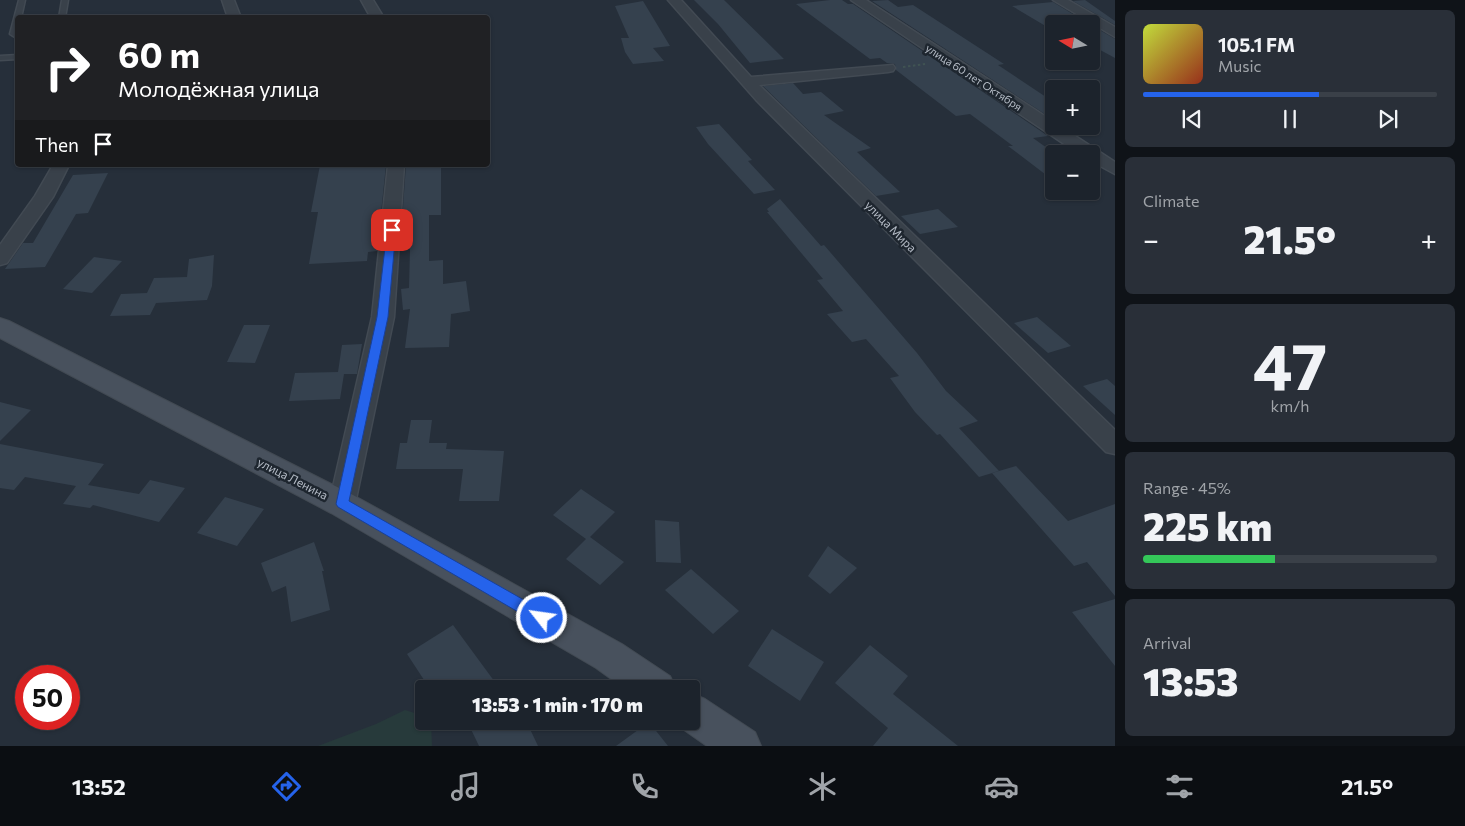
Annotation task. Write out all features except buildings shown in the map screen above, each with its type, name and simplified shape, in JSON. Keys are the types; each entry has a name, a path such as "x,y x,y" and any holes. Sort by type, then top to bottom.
{"main road":[{"name":"улица Ленина","path":"0,327 342,504 609,656 644,680"},
{"path":"700,718 741,746"}],"street":[{"path":"228,0 234,15"},
{"path":"367,0 376,15"},
{"name":"улица Мира","path":"674,0 747,82 1115,445"},
{"name":"улица 60 лет Октября","path":"857,0 1077,145"},
{"path":"1059,0 1115,32"},
{"path":"747,82 888,68"},
{"name":"улица 60 лет Октября","path":"1100,160 1115,169"},
{"path":"0,259 44,197 59,167"},
{"path":"342,504 382,317 395,195 396,167"}],"lane":[{"path":"18,15 22,0"},
{"path":"62,15 65,0"},
{"path":"0,58 15,57"}],"path":[{"path":"888,68 949,61"}],"shaded area":[{"path":"405,710 415,713 415,730 431,730 432,746 318,746 376,724"}],"route":[{"path":"392,230 382,317 342,504 542,618"}]}
